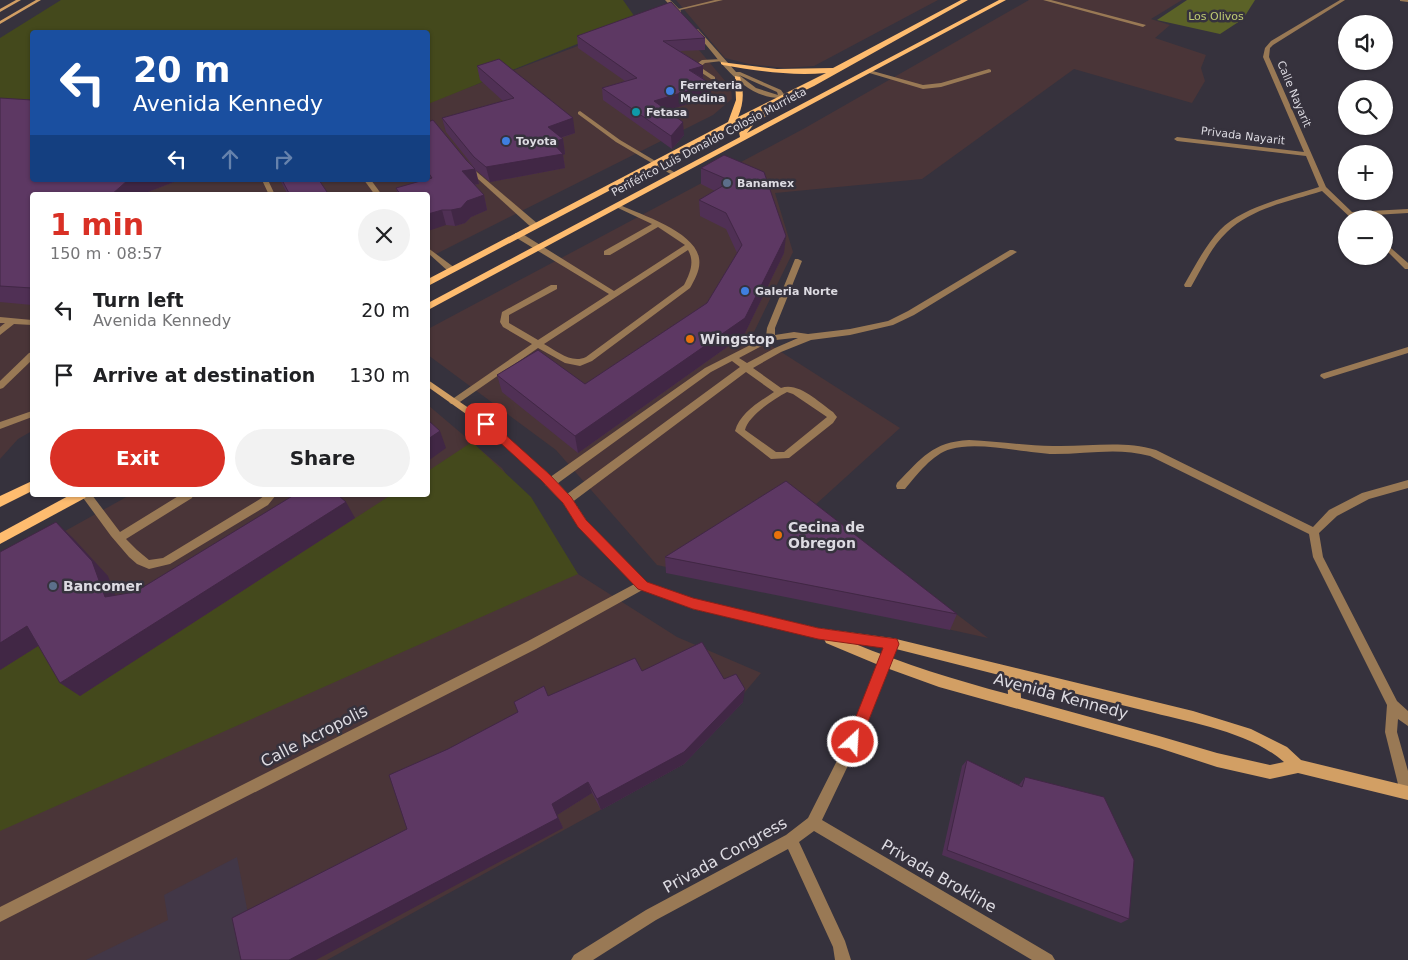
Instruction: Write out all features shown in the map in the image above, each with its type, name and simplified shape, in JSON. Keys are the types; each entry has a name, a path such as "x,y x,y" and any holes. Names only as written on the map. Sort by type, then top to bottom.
{"main road":[{"name":"Periférico Luis Donaldo Colosio Murrieta","path":"430,282 731,123 811,84 965,0"},
{"name":"Periférico Luis Donaldo Colosio Murrieta","path":"430,306 1003,0"},
{"path":"721,61 776,72 811,73 836,70"},
{"path":"731,123 741,96 737,77"},
{"path":"744,137 743,132 747,126 774,109 783,97 828,84 855,80"},
{"path":"0,502 30,487"},
{"path":"0,539 77,497"}],"street":[{"path":"0,11 20,0"},
{"path":"0,23 39,0"},
{"path":"667,0 682,16"},
{"path":"676,10 721,0"},
{"path":"1045,0 1143,25"},
{"name":"Calle Nayarit","path":"1343,0 1273,42 1268,46 1266,57 1323,188 1347,210"},
{"path":"1402,0 1408,1"},
{"path":"689,23 737,77 762,92 783,97"},
{"path":"713,78 696,67 698,63 704,61 721,61"},
{"path":"730,69 774,88 783,97"},
{"path":"869,72 923,87 941,85 989,71"},
{"path":"580,113 618,141 676,175"},
{"name":"Privada Nayarit","path":"1177,139 1307,154"},
{"path":"462,159 474,174 535,226"},
{"path":"369,182 377,192"},
{"path":"1188,285 1214,242 1240,218 1323,188"},
{"path":"554,287 505,314 506,325 565,360 580,363 589,359 687,286 695,271 696,260 694,252 689,246 675,233 618,206"},
{"path":"1393,212 1408,211"},
{"path":"607,253 656,224"},
{"path":"518,235 614,294"},
{"path":"454,402 539,343 689,246"},
{"path":"430,252 452,270"},
{"path":"550,483 708,370 770,338 794,335 810,337 850,332 890,323 911,313 1013,252"},
{"path":"1393,253 1408,267"},
{"path":"778,350 770,338 771,328 782,306 798,261"},
{"path":"0,320 30,323"},
{"path":"0,332 12,321"},
{"path":"567,500 745,368 778,350 810,337"},
{"path":"1324,376 1408,350"},
{"path":"0,386 30,357"},
{"path":"732,357 780,392"},
{"name":"Avenida Kennedy","path":"430,384 486,424 550,483 567,500 582,523 642,585 693,604 818,634 892,644 1193,717 1246,733 1282,752 1298,766"},
{"path":"786,388 796,391 832,417 830,421 786,455 774,456 740,431 740,426 744,419 780,392 786,388"},
{"path":"0,426 30,415"},
{"path":"901,486 936,452 948,446 978,445 1054,450 1127,447 1153,453 1314,532"},
{"path":"1314,532 1334,513 1366,496 1408,484"},
{"path":"88,497 119,538 141,562 156,564 166,561 264,502 269,497"},
{"path":"119,538 185,497"},
{"path":"1314,532 1318,557 1393,705 1408,720"},
{"name":"Calle Acropolis","path":"0,915 532,645 642,585"},
{"name":"Avenida Kennedy","path":"818,634 885,662 939,681 1255,770 1270,772 1298,766 1408,793"},
{"name":"Privada Congress","path":"579,960 650,915 791,840 814,823 861,726 892,644"},
{"path":"1013,674 1015,702"},
{"path":"1393,705 1390,732 1408,793"},
{"name":"Privada Brokline","path":"814,823 1047,960"},
{"path":"791,840 840,946 843,960"}],"shaded area":[{"path":"676,0 938,0 814,66 785,68 749,64 725,58"},
{"path":"1029,0 1182,0 1151,19 1170,25 1155,38 1206,55 1201,68 1205,81 1192,103 1074,69 922,179 775,193 793,252 753,334 900,428 814,506 988,638 657,565 556,450 430,356 430,328 805,128"},
{"path":"667,12 731,88 732,99 713,115 430,257 430,192 30,192 30,432 18,439 0,459 0,110 30,176 30,182 430,182 430,102"},
{"path":"430,407 502,468 578,574 677,637 761,673 684,764 327,960 0,960 0,567 126,497 430,497"},
{"path":"237,857 257,960 86,960 168,920 164,895"}],"green space":[{"path":"61,0 623,0 637,20 430,103 430,30 30,30 30,105 0,102 0,38"},
{"name":"Los Olivos","path":"1187,0 1255,0 1243,19 1220,34 1157,20"},
{"path":"472,442 531,497 578,574 0,831 0,670 46,641 80,696 388,497 430,497 430,470"}],"building":[{"path":"671,2 705,38 663,41 703,66 689,70 711,84 654,101 683,122 671,136 602,88 637,78 577,36"},
{"path":"499,59 573,118 548,127 563,139 552,142 563,154 486,167 474,157 442,118 514,98 477,66"},
{"path":"0,98 30,100 30,182 126,182 114,192 30,192 30,288 0,286"},
{"path":"433,120 475,169 462,171 484,195 467,201 461,208 430,213 430,192 399,192 396,188 417,182 430,182 430,178 432,178 430,175 430,121"},
{"name":"Galeria Norte","path":"724,155 764,172 786,236 745,318 575,436 497,375 538,350 585,384 707,303 742,245 726,213 699,200 731,181 701,168"},
{"path":"283,182 320,182 327,192 288,192"},
{"path":"430,422 440,431 430,438"},
{"name":"Cecina de Obregon","path":"786,481 957,614 665,557"},
{"path":"291,497 340,497 346,502 60,683 27,626 0,643 0,552 56,522 92,561 105,597 135,592"},
{"path":"702,642 724,679 736,674 745,689 684,752 597,799 588,782 552,804 558,818 289,960 241,960 232,918 407,829 389,775 448,749 518,712 514,702 544,686 548,696 635,658 642,671"},
{"path":"967,760 1022,787 1025,777 1104,797 1134,860 1129,919 947,850"}],"place":[{"name":"Ferreteria Medina","path":"670,91"},
{"name":"Fetasa","path":"636,112"},
{"name":"Toyota","path":"506,141"},
{"name":"Banamex","path":"727,183"},
{"name":"Galeria Norte","path":"745,291"},
{"name":"Wingstop","path":"690,339"},
{"name":"Cecina de Obregon","path":"778,535"},
{"name":"Bancomer","path":"53,586"}],"route":[{"path":"486,424 545,477 567,500 582,523 642,585 693,604 738,613 818,634 892,644 861,726 853,742"}]}
